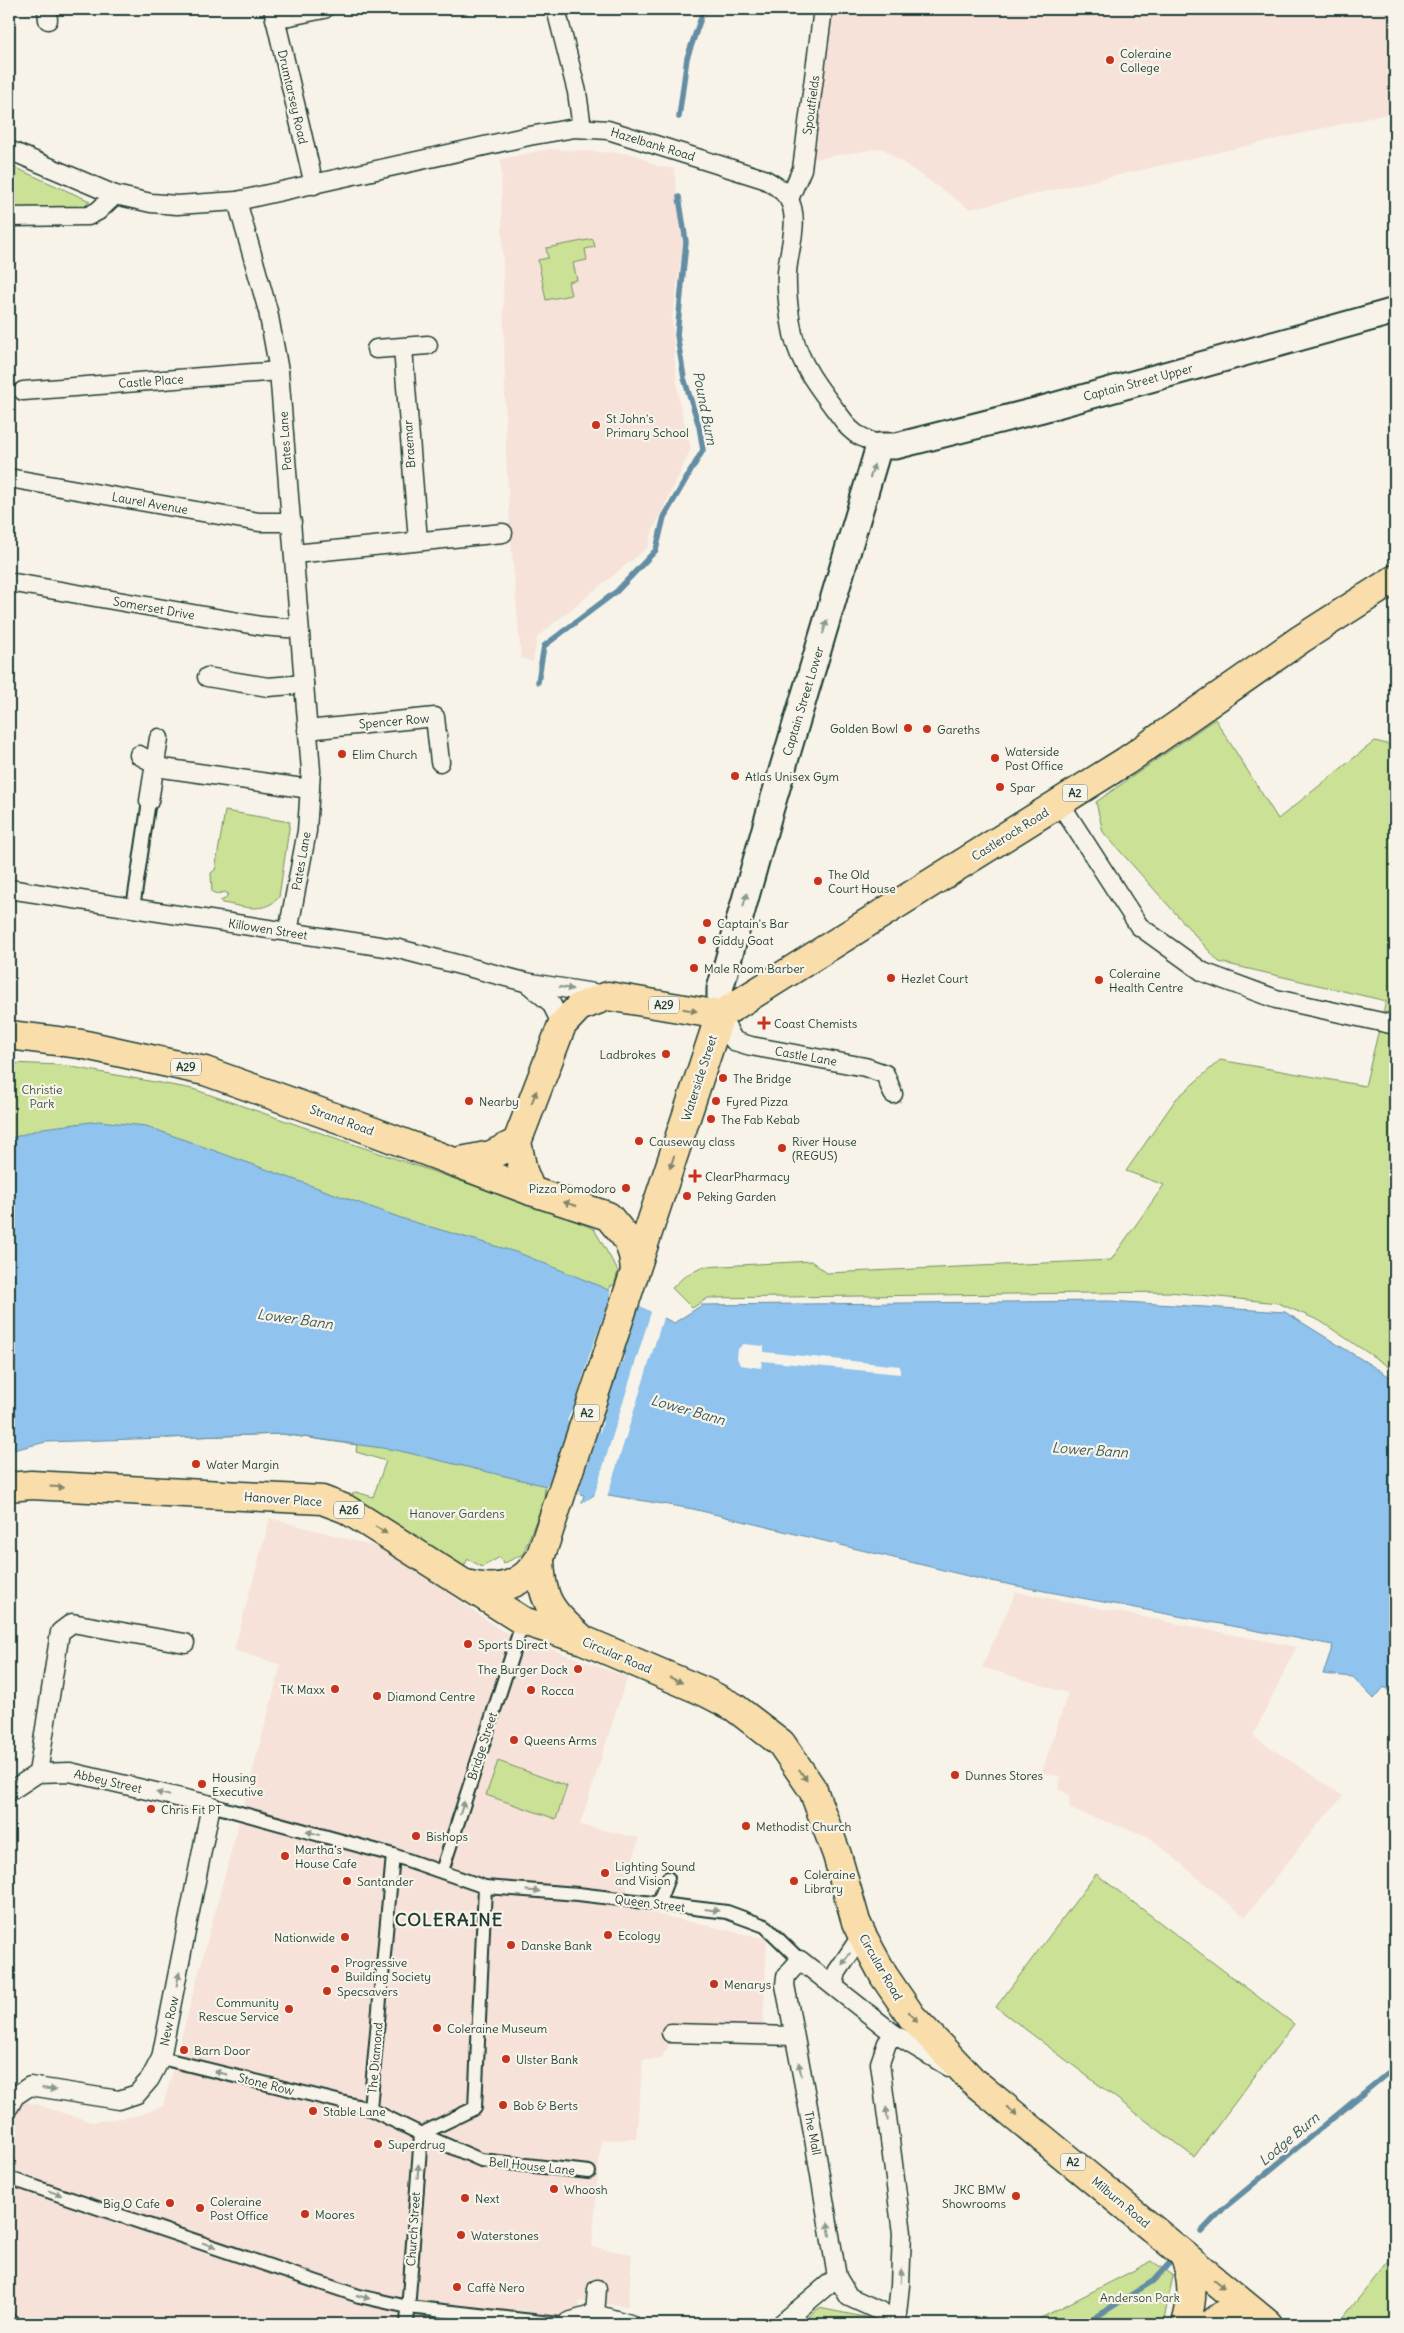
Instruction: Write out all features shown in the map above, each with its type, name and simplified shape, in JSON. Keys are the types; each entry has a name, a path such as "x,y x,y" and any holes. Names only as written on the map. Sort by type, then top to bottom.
{"main road":[{"name":"Captain Street Upper","path":"879,446 896,446 1039,410 1395,311"},
{"name":"Captain Street Lower","path":"720,1015 720,989 770,811 879,446"},
{"name":"Castlerock Road","path":"720,1015 1126,761 1302,639 1395,579"},
{"name":"Killowen Street","path":"608,996 720,1015"},
{"path":"531,1191 523,1171 517,1142 562,1025 579,1007 608,996"},
{"name":"Waterside Street","path":"659,1204 720,1015"},
{"name":"Strand Road","path":"9,1035 82,1044 205,1071 531,1191 608,1216"},
{"path":"456,1162 491,1155 517,1142"},
{"path":"608,1216 636,1215 651,1210 659,1204"},
{"name":"A2","path":"460,1583 482,1588 508,1585 524,1578 540,1558 636,1252 659,1204"},
{"path":"608,1216 636,1252"},
{"name":"Hanover Place","path":"9,1487 30,1485 322,1500 354,1514 460,1583 523,1621"},
{"name":"A2","path":"540,1558 545,1598 561,1621 583,1640"},
{"name":"Circular Road","path":"523,1621 583,1640 719,1700 742,1713 781,1743 813,1790 837,1855 856,1922 884,1976 912,2017 973,2081"},
{"name":"Milburn Road","path":"973,2081 1261,2319"},
{"path":"1178,2250 1193,2283 1193,2297 1186,2324"},
{"path":"1211,2324 1226,2313 1261,2319"}],"street":[{"path":"274,14 324,9"},
{"path":"556,9 577,92 582,128"},
{"name":"Spoutfields","path":"789,199 802,169 823,9"},
{"name":"Drumtarsey Road","path":"274,14 314,185"},
{"name":"Hazelbank Road","path":"9,150 115,194 151,203 177,205 238,201 529,136 582,128 608,130 764,179 781,190 789,199"},
{"path":"9,217 88,216 98,211 115,194"},
{"path":"789,199 794,218 787,274 788,304 794,336 804,362 850,428 856,434 879,446"},
{"name":"Pates Lane","path":"238,201 262,288 274,338 279,371 304,684 310,789 307,831 288,932"},
{"path":"376,350 428,345"},
{"name":"Braemar","path":"403,348 418,541"},
{"name":"Castle Place","path":"23,391 279,371"},
{"name":"Laurel Avenue","path":"9,478 259,522 292,522"},
{"path":"294,554 503,533"},
{"name":"Somerset Drive","path":"9,582 261,626 299,629"},
{"path":"207,678 268,687 304,684"},
{"name":"Spencer Row","path":"307,730 435,717 440,762"},
{"path":"133,908 159,738"},
{"path":"139,755 163,768 310,789"},
{"path":"1059,802 1139,926 1203,972 1276,999 1395,1025"},
{"name":"Killowen Street","path":"9,889 400,949 525,982 608,996"},
{"name":"Killowen Street","path":"525,982 551,1003 562,1025"},
{"name":"Castle Lane","path":"720,1015 734,1041 751,1046 865,1067 885,1074 893,1094"},
{"name":"Bridge Street","path":"442,1871 523,1621"},
{"path":"9,1792 38,1773 60,1632 72,1623 185,1643"},
{"name":"Abbey Street","path":"38,1773 70,1772 211,1805"},
{"path":"211,1805 393,1855 485,1887 475,2108 421,2134"},
{"name":"New Row","path":"9,2107 15,2096 30,2086 119,2100 137,2094 150,2079 161,2058 211,1805"},
{"name":"The Diamond","path":"393,1855 370,2109 421,2134"},
{"path":"658,1904 668,1878"},
{"name":"Queen Street","path":"485,1887 578,1894 727,1912 765,1926 800,1960"},
{"path":"834,1985 837,1972 862,1935"},
{"path":"800,1960 894,2034 973,2081"},
{"name":"The Mall","path":"800,1960 786,1976 785,1985 793,2036 813,2133 837,2277 849,2297 882,2312 895,2324"},
{"path":"671,2033 793,2036"},
{"path":"894,2034 887,2043 880,2063 902,2233 900,2285 895,2324"},
{"name":"Stone Row","path":"161,2058 370,2109"},
{"name":"Bell House Lane","path":"421,2134 481,2160 589,2172"},
{"name":"Church Street","path":"407,2324 421,2134"},
{"path":"9,2178 359,2296 408,2307 560,2324 595,2314 630,2324"},
{"path":"781,2324 837,2277"},
{"path":"595,2314 597,2289"}],"shaded area":[{"name":"Coleraine College","path":"831,9 1395,9 1395,112 970,209 882,148 814,159"},
{"name":"St John's Primary School","path":"549,149 634,154 657,166 674,169 683,244 672,319 679,401 691,449 653,530 648,547 537,637 533,662 521,658 510,526 506,454 501,159"},
{"path":"270,1518 388,1550 502,1631 627,1677 580,1825 639,1838 627,1881 628,1908 767,1939 763,2025 683,2026 659,2060 643,2060 636,2139 601,2140 592,2247 632,2254 628,2306 579,2301 577,2324 15,2324 9,2319 9,2096 92,2122 137,2116 163,2106 281,1665 234,1650"},
{"path":"1016,1592 1296,1647 1253,1736 1343,1796 1313,1830 1245,1917 1148,1836 1070,1809 1069,1795 1058,1789 1061,1777 1042,1772 1068,1693 982,1667"}],"green space":[{"path":"9,165 90,201 83,208 9,208"},
{"path":"593,239 595,247 585,249 587,260 573,263 577,280 568,282 571,295 546,300 538,260 548,258 546,248"},
{"path":"1215,719 1278,819 1375,741 1395,746 1395,1371 1320,1321 1278,1303 1169,1292 708,1298 692,1308 672,1288 686,1275 704,1267 811,1261 827,1273 1111,1260 1164,1185 1126,1171 1176,1099 1220,1060 1365,1086 1386,1001 1219,962 1103,832 1096,802"},
{"path":"225,811 290,822 279,897 267,906 252,908 222,903 220,901 225,899 228,894 225,892 217,894 212,892 211,873 215,870"},
{"name":"Christie Park","path":"9,1063 61,1065 193,1089 568,1218 594,1229 618,1271 614,1286 611,1285 609,1294 9,1176"},
{"name":"Hanover Gardens","path":"289,1424 549,1482 545,1485 544,1500 523,1554 503,1564 500,1557 482,1567 468,1559 461,1571 354,1503 352,1494 356,1492 373,1497 386,1461 356,1452 357,1445 282,1434 166,1438"},
{"path":"498,1761 567,1786 556,1819 486,1795"},
{"path":"1096,1874 1294,2024 1194,2157 996,2007"},
{"path":"1395,2253 1395,2324 1338,2324"},
{"name":"Anderson Park","path":"1152,2261 1173,2276 1163,2324 1029,2324"},
{"path":"819,2308 869,2318 874,2324 800,2324"}],"water":[{"name":"Lower Bann","path":"99,1121 146,1126 404,1219 519,1253 602,1287 674,1323 702,1305 1109,1301 1285,1312 1395,1380 1395,1696 1384,1687 1374,1699 1353,1677 1323,1674 1333,1645 980,1579 693,1509 596,1493 581,1506 584,1495 396,1450 282,1434 46,1442 9,1451 9,1139 43,1128"}],"pier":[{"path":"610,1288 664,1315 607,1497 597,1496 581,1508 578,1505 594,1496 651,1312 640,1306 638,1308 622,1355 624,1356 622,1364 620,1364 601,1421 603,1422 600,1432 598,1432 579,1491 580,1496 545,1487 549,1482 569,1422 567,1421 571,1411 573,1411 589,1356 610,1299"},
{"path":"743,1344 764,1346 764,1352 900,1366 900,1374 762,1361 761,1368 740,1365 737,1358 738,1349"}],"waterway":[{"name":"Pound Burn","path":"679,117 687,58 704,9"},
{"name":"Pound Burn","path":"538,682 544,646 617,591 656,550 664,517 703,450 699,426 684,378 677,335 686,242 679,197"},
{"name":"Lodge Burn","path":"1201,2232 1223,2209 1395,2067"},
{"name":"Lodge Burn","path":"1085,2324 1153,2281 1175,2257"}],"place":[{"name":"Coleraine College","path":"1110,60"},
{"name":"St John's Primary School","path":"596,425"},
{"name":"Golden Bowl","path":"908,728"},
{"name":"Gareths","path":"927,729"},
{"name":"Elim Church","path":"342,754"},
{"name":"Waterside Post Office","path":"995,758"},
{"name":"Atlas Unisex Gym","path":"735,776"},
{"name":"Spar","path":"1000,787"},
{"name":"The Old Court House","path":"818,881"},
{"name":"Captain's Bar","path":"707,923"},
{"name":"Giddy Goat","path":"702,940"},
{"name":"Male Room Barber","path":"694,968"},
{"name":"Hezlet Court","path":"891,978"},
{"name":"Coleraine Health Centre","path":"1099,980"},
{"name":"Coast Chemists","path":"764,1023"},
{"name":"Ladbrokes","path":"666,1054"},
{"name":"The Bridge","path":"723,1078"},
{"name":"Nearby","path":"469,1101"},
{"name":"Fyred Pizza","path":"716,1101"},
{"name":"The Fab Kebab","path":"711,1119"},
{"name":"Causeway class","path":"639,1141"},
{"name":"River House (REGUS)","path":"782,1148"},
{"name":"ClearPharmacy","path":"695,1176"},
{"name":"Pizza Pomodoro","path":"626,1188"},
{"name":"Peking Garden","path":"687,1196"},
{"name":"Water Margin","path":"196,1464"},
{"name":"Sports Direct","path":"468,1644"},
{"name":"The Burger Dock","path":"578,1669"},
{"name":"TK Maxx","path":"335,1689"},
{"name":"Rocca","path":"531,1690"},
{"name":"Diamond Centre","path":"377,1696"},
{"name":"Queens Arms","path":"514,1740"},
{"name":"Dunnes Stores","path":"955,1775"},
{"name":"Housing Executive","path":"202,1784"},
{"name":"Chris Fit PT","path":"151,1809"},
{"name":"Methodist Church","path":"746,1826"},
{"name":"Bishops","path":"416,1836"},
{"name":"Martha's House Cafe","path":"285,1856"},
{"name":"Lighting Sound and Vision","path":"605,1873"},
{"name":"Santander","path":"347,1881"},
{"name":"Coleraine Library","path":"794,1881"},
{"name":"Ecology","path":"608,1935"},
{"name":"Nationwide","path":"345,1937"},
{"name":"Danske Bank","path":"511,1945"},
{"name":"Progressive Building Society","path":"335,1969"},
{"name":"Menarys","path":"714,1984"},
{"name":"Specsavers","path":"327,1991"},
{"name":"Community Rescue Service","path":"289,2009"},
{"name":"Coleraine Museum","path":"437,2028"},
{"name":"Barn Door","path":"184,2050"},
{"name":"Ulster Bank","path":"506,2059"},
{"name":"Bob & Berts","path":"503,2105"},
{"name":"Stable Lane","path":"313,2111"},
{"name":"Superdrug","path":"378,2144"},
{"name":"Whoosh","path":"554,2189"},
{"name":"JKC BMW Showrooms","path":"1016,2196"},
{"name":"Next","path":"465,2198"},
{"name":"Big O Cafe","path":"170,2203"},
{"name":"Coleraine Post Office","path":"200,2208"},
{"name":"Moores","path":"305,2214"},
{"name":"Waterstones","path":"461,2235"},
{"name":"Caffè Nero","path":"457,2287"}],"district":[{"name":"COLERAINE","path":"449,1919"}]}
